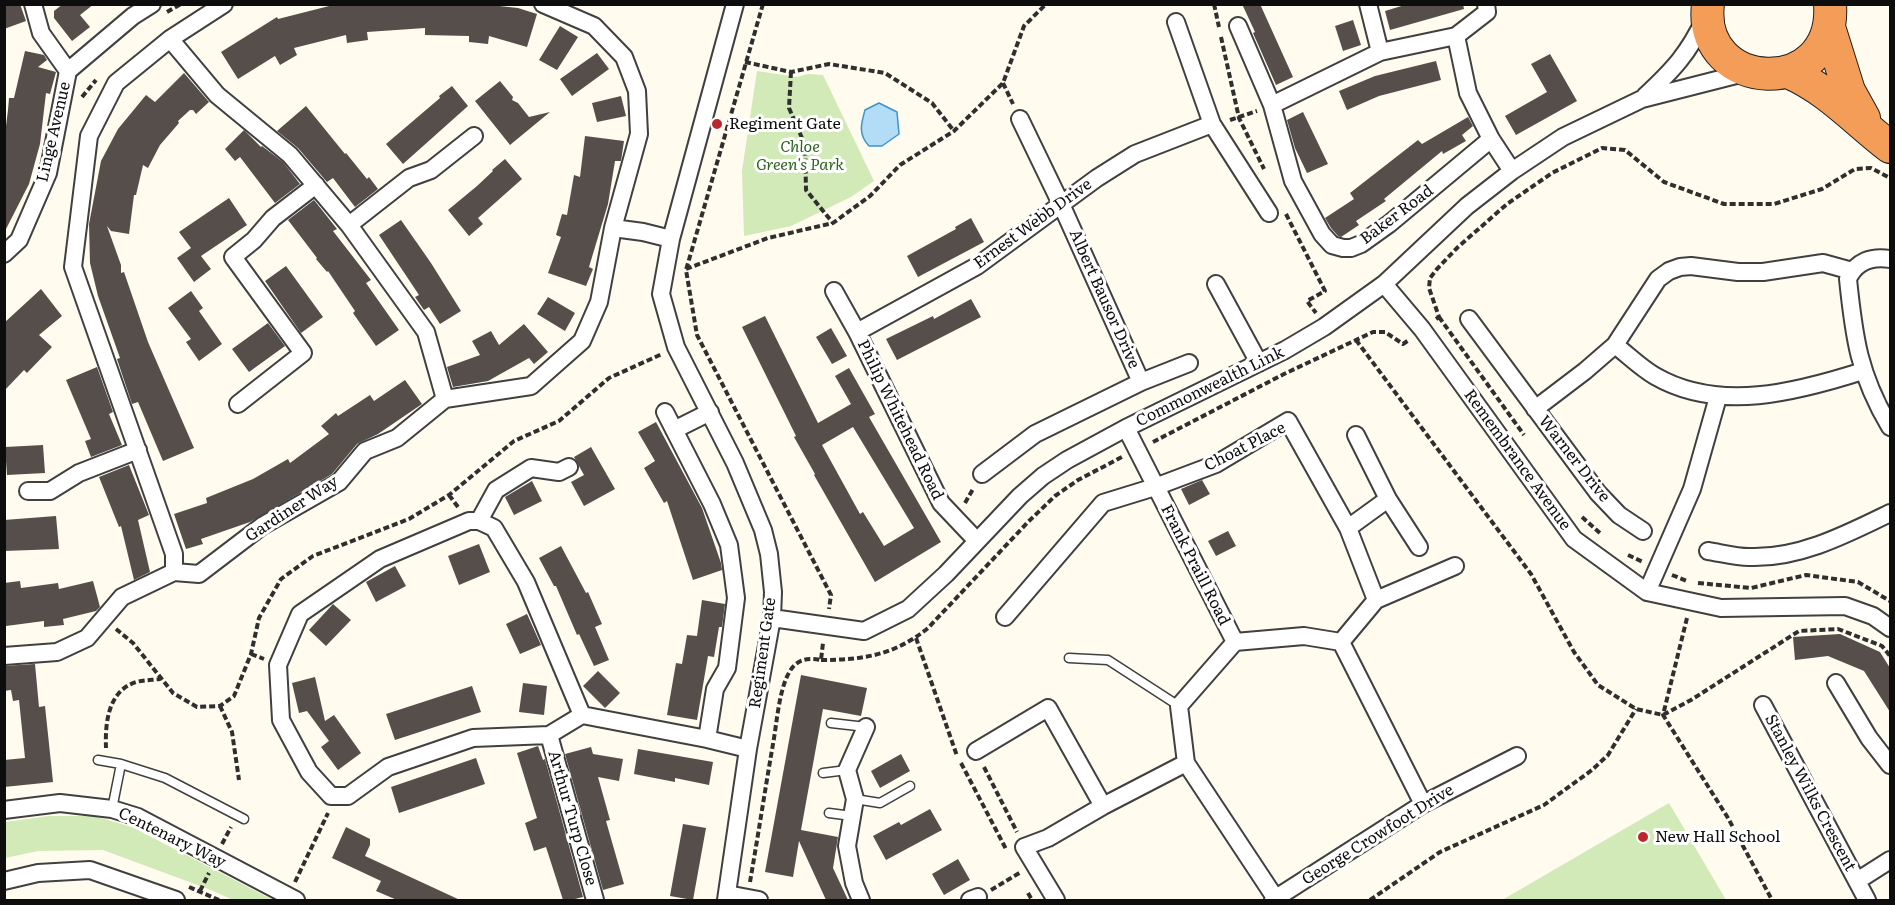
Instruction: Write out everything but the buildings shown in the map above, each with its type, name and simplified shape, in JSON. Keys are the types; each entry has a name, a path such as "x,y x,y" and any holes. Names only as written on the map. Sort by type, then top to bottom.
{"highway":[{"path":"1708,9 1710,32 1719,50 1728,59 1750,72 1762,75 1788,72 1810,59 1825,39 1831,13"},
{"path":"1831,13 1849,91 1883,140"},
{"path":"1788,72 1823,90 1883,140"}],"street":[{"path":"33,4 41,33 68,71"},
{"name":"Linge Avenue","path":"4,254 19,240 48,173 68,71 133,16 152,4"},
{"path":"174,572 174,554 73,267 90,136 116,83 170,39 224,4"},
{"name":"Regiment Gate","path":"727,897 748,749 771,618 772,582 769,554 763,530 710,412 676,347 662,294 671,239 735,4"},
{"path":"1368,4 1380,52"},
{"path":"1272,105 1380,52 1456,36 1487,12 1486,4"},
{"name":"Gardiner Way","path":"4,656 57,652 87,638 122,597 174,572 199,574 262,526 339,482 365,451 396,438 445,399 531,386 582,341 599,302 614,228 639,134 637,91 624,57 594,26 554,6"},
{"name":"Commonwealth Link","path":"1642,99 1687,52 1708,9"},
{"path":"1176,22 1212,124 1277,211"},
{"name":"Baker Road","path":"1239,26 1272,105 1293,181 1322,234 1332,245 1352,248 1361,244 1389,224 1491,139"},
{"path":"1456,36 1468,93 1491,139 1512,171"},
{"path":"170,39 217,95 290,155 349,225 426,332 445,399"},
{"name":"Commonwealth Link","path":"771,618 864,631 908,609 946,574 1020,496 1043,476 1067,460 1126,428 1285,350 1324,327 1384,284 1467,206 1512,171 1563,137 1642,99 1750,72"},
{"name":"Albert Bausor Drive","path":"1020,119 1141,382"},
{"name":"Ernest Webb Drive","path":"857,332 977,266 1061,204 1135,154 1212,124"},
{"path":"349,225 409,178 431,170 474,136"},
{"path":"238,404 303,353 233,257 254,240 273,218 316,185"},
{"path":"614,228 671,239"},
{"path":"1890,260 1880,257 1863,261 1852,271 1848,279 1853,331 1863,371 1890,427"},
{"name":"Warner Drive","path":"1535,409 1615,345 1658,279 1680,267 1763,272 1823,263 1852,271"},
{"path":"1216,284 1259,363"},
{"name":"Remembrance Avenue","path":"1384,284 1422,329 1574,539 1647,592 1721,608 1845,606 1873,616 1890,628"},
{"name":"Philip Whitehead Road","path":"834,291 857,332 941,503 977,541"},
{"name":"Warner Drive","path":"1469,319 1598,493 1619,515 1643,531"},
{"path":"1615,345 1656,376 1694,392 1718,397 1776,393 1810,387 1863,371"},
{"name":"Albert Bausor Drive","path":"982,474 1035,434 1141,382 1189,363"},
{"path":"1647,592 1692,489 1718,397"},
{"path":"665,412 712,504 729,545 736,598 727,668 715,689 707,739"},
{"path":"674,430 710,412"},
{"name":"Choat Place","path":"1155,487 1216,464 1288,421 1348,528 1376,600"},
{"name":"Frank Praill Road","path":"1126,428 1235,642"},
{"path":"1356,435 1388,499 1419,547"},
{"path":"28,491 50,491 79,472 138,450"},
{"path":"479,521 496,490 531,468 559,471 569,467"},
{"name":"Frank Praill Road","path":"1005,617 1103,503 1155,487"},
{"path":"1348,528 1388,499"},
{"path":"1708,551 1747,557 1795,552 1849,534 1890,513"},
{"path":"582,715 526,582 494,528 479,521 469,521 380,559 300,614 278,665 281,720 309,772 331,796 348,796 388,767 473,738 549,735 582,715 748,749"},
{"path":"1341,642 1376,600 1455,566"},
{"path":"1275,900 1186,763 1179,706 1235,642 1304,636 1341,642"},
{"path":"1341,642 1423,804"},
{"path":"1836,683 1869,738 1890,765"},
{"name":"Stanley Wilks Crescent","path":"1763,705 1867,900"},
{"path":"976,751 1048,708 1103,806"},
{"path":"861,900 854,883 847,846 853,807 847,770 866,727"},
{"name":"Arthur Turp Close","path":"549,735 595,900"},
{"name":"George Crowfoot Drive","path":"1275,900 1423,804 1517,756"},
{"path":"1056,900 1024,847 1048,838 1103,806 1186,763"},
{"name":"Centenary Way","path":"4,810 60,803 112,808 138,817 292,898"},
{"name":"Stanley Wilks Crescent","path":"1857,881 1890,860"},
{"path":"4,881 38,873 90,870 176,900"},
{"path":"727,897 759,900"}],"lane":[{"path":"1069,658 1108,660 1179,706"},
{"path":"831,723 866,727"},
{"path":"102,761 121,764 165,778 244,819"},
{"path":"112,808 121,764"},
{"path":"823,773 847,770"},
{"path":"830,813 880,803 910,786"}],"path":[{"path":"686,270 768,238 833,223 870,195 900,165 954,131 1003,83 1024,26 1046,4"},
{"path":"1214,4 1239,118 1269,179"},
{"path":"746,62 791,72 829,64 885,73 932,103 954,131"},
{"path":"791,72 789,108 805,146 807,190 833,223"},
{"path":"1003,83 1020,119"},
{"path":"1212,124 1239,118 1272,105"},
{"path":"1339,350 1373,333 1385,332 1403,344 1439,317 1429,288 1430,278 1458,248 1507,204 1552,173 1602,148 1625,150 1664,182 1724,204 1774,204 1822,189 1855,169 1871,168 1890,178"},
{"path":"1277,211 1325,291"},
{"path":"103,618 133,643 173,693 197,706 219,706 234,696 251,654 258,618 281,579 313,556 409,519 448,495 514,441 559,421 609,378 697,335"},
{"path":"1356,340 1531,574 1574,652 1598,685 1635,709 1663,715 1691,700 1799,631 1838,629 1882,646 1890,656"},
{"path":"956,519 982,474"},
{"path":"1691,602 1663,715 1728,818 1773,900"},
{"path":"916,638 958,756 1008,855"},
{"path":"102,761 110,707 120,690 135,682 161,678"},
{"path":"219,706 232,732 239,780"},
{"path":"1370,900 1440,852 1544,805 1592,770 1608,755 1635,709"},
{"path":"958,756 976,751 1024,847"},
{"path":"292,898 330,810 331,796"},
{"path":"974,899 1018,874 1033,862"},
{"path":"1013,865 1023,883"},
{"path":"1028,892 1032,900"}],"green space":[{"name":"Chloe Green's Park","path":"757,71 797,77 808,74 823,75 874,181 851,197 791,226 744,236 742,171"},
{"path":"1669,803 1726,900 1502,900"},
{"path":"49,816 94,816 132,827 273,900 233,900 103,850 38,851 5,858 5,822"}],"water":[{"path":"879,103 897,112 899,134 882,146 869,146 863,137 862,120 865,110"}],"place":[{"name":"Regiment Gate","path":"717,124"},
{"name":"New Hall School","path":"1643,837"}]}
